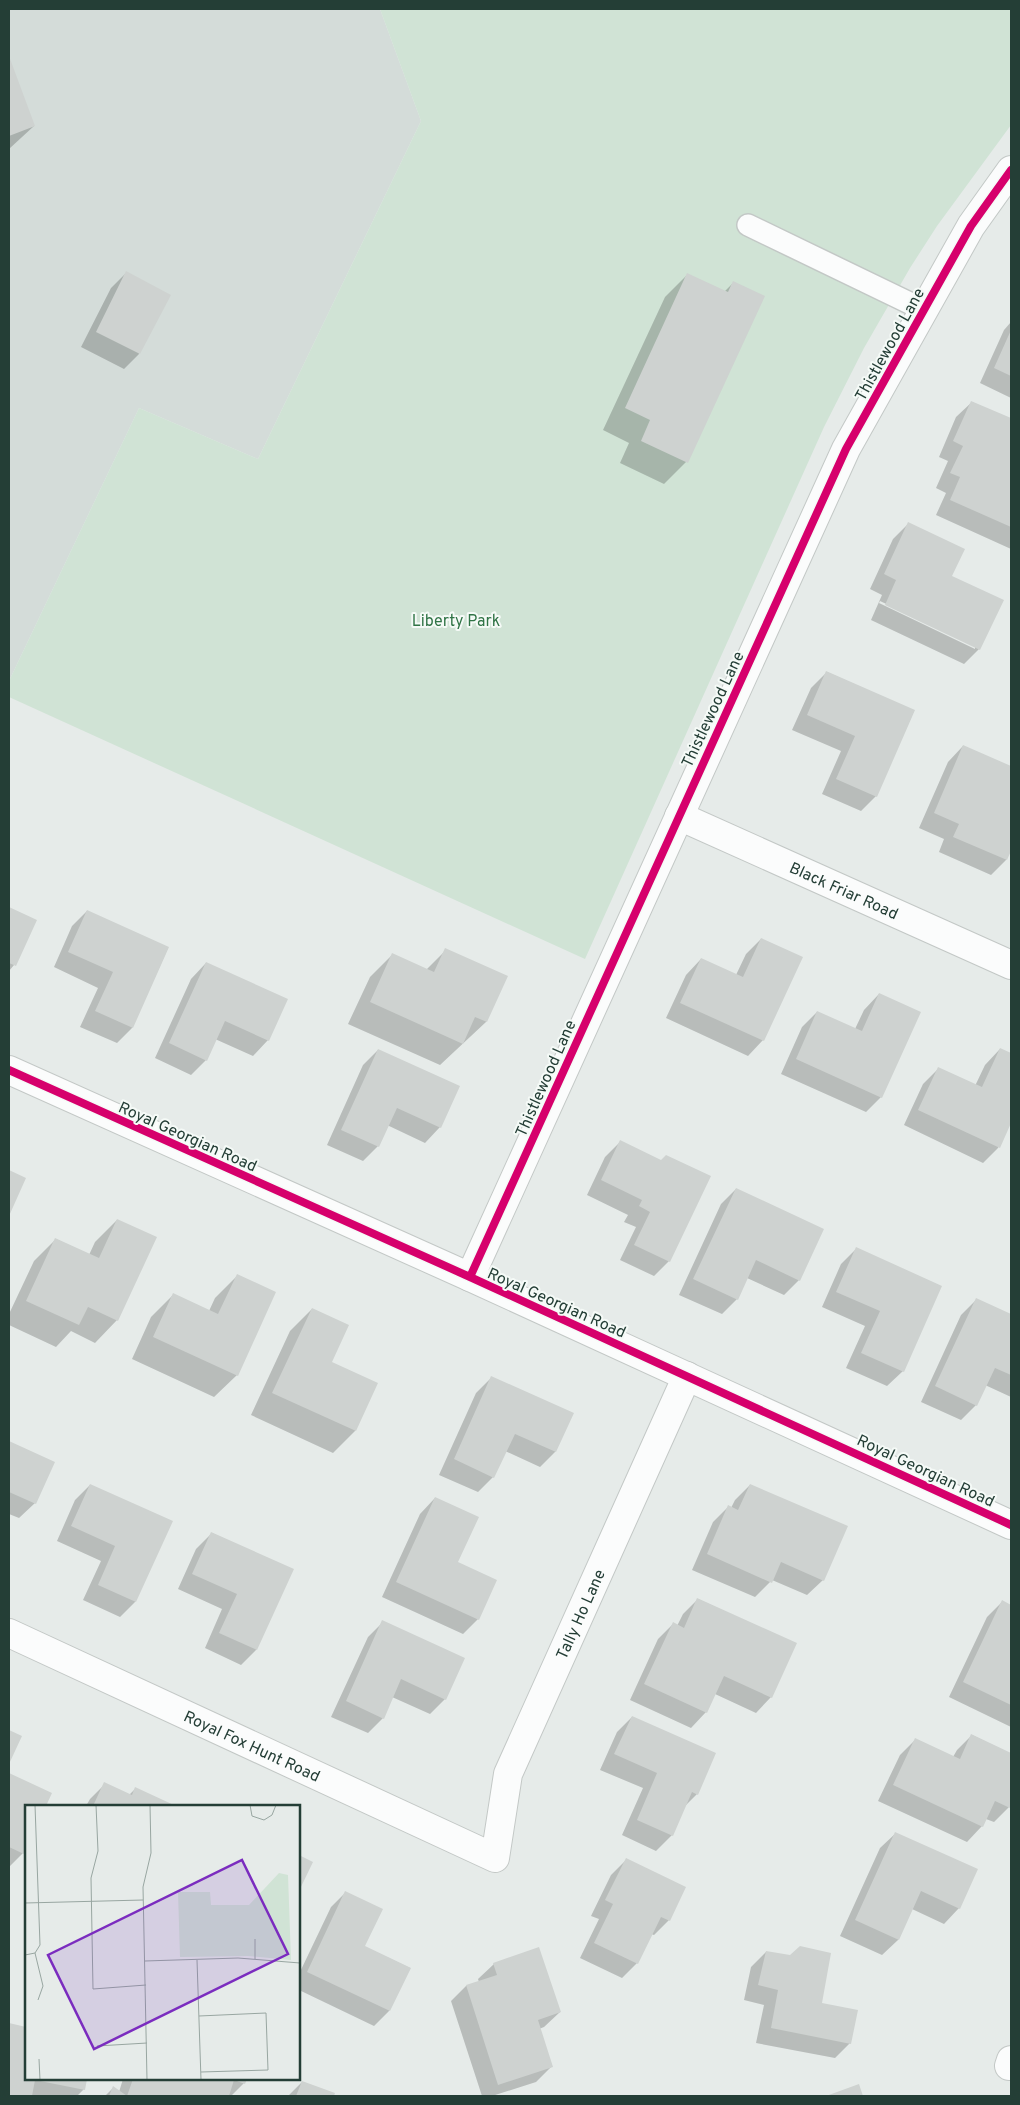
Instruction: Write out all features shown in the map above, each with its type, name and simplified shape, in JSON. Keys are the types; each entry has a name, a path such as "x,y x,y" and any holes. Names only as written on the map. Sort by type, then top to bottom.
{"street":[{"name":"Thistlewood Lane","path":"470,1277 846,449 971,226 1011,170"},
{"name":"Black Friar Road","path":"679,816 1011,964"},
{"name":"Royal Georgian Road","path":"9,1070 470,1277 1011,1525"},
{"name":"Tally Ho Lane","path":"495,1858 508,1774 687,1376"},
{"name":"Royal Fox Hunt Road","path":"9,1633 495,1858"}],"lane":[{"path":"748,225 924,310"}],"shaded area":[{"path":"9,9 380,9 421,121 258,459 139,408 9,681"}],"green space":[{"name":"Liberty Park","path":"380,9 1011,9 1011,125 937,226 910,268 864,348 824,427 585,959 9,697 9,681 139,408 258,459 421,121"}],"building":[{"path":"9,56 35,126 9,136"},
{"path":"126,271 171,295 140,354 96,332"},
{"path":"687,273 728,292 733,281 765,296 688,463 641,441 650,420 625,408"},
{"path":"1011,330 1011,376 994,368"},
{"path":"971,401 1011,418 1011,527 950,500 960,477 950,473 963,446 953,441"},
{"path":"908,522 965,549 952,576 1004,600 980,650 885,605 896,580 884,574"},
{"path":"826,671 915,710 877,797 836,779 855,736 807,715"},
{"path":"963,745 1011,766 1011,851 1007,860 953,837 959,824 934,813"},
{"path":"9,907 37,920 16,966 9,963"},
{"path":"87,910 169,947 133,1028 95,1011 113,972 68,952"},
{"path":"761,938 803,957 764,1041 680,1003 701,958 743,977"},
{"path":"445,948 508,976 487,1022 475,1017 463,1044 370,1002 392,953 434,972"},
{"path":"206,962 288,999 269,1041 225,1021 207,1061 169,1043"},
{"path":"879,993 921,1012 882,1098 796,1059 817,1011 862,1031"},
{"path":"1000,1048 1011,1053 1011,1123 1000,1148 918,1110 938,1067 982,1087"},
{"path":"378,1049 460,1086 441,1128 397,1108 379,1147 341,1130"},
{"path":"620,1140 661,1160 666,1155 711,1176 670,1262 634,1245 650,1212 639,1206 642,1200 601,1180"},
{"path":"9,1170 26,1178 9,1216"},
{"path":"736,1188 824,1229 800,1281 756,1260 738,1300 693,1279"},
{"path":"117,1219 157,1237 118,1321 88,1307 79,1325 26,1301 55,1238 99,1258"},
{"path":"856,1247 942,1286 904,1372 861,1353 880,1311 836,1292"},
{"path":"237,1274 276,1292 238,1376 153,1337 173,1293 218,1314"},
{"path":"976,1298 1011,1314 1011,1375 995,1368 977,1406 935,1386"},
{"path":"312,1308 349,1325 332,1362 378,1383 356,1431 272,1393"},
{"path":"491,1376 574,1413 556,1452 515,1434 494,1478 454,1459"},
{"path":"9,1441 55,1462 36,1504 9,1492"},
{"path":"90,1484 173,1521 136,1602 98,1585 115,1546 71,1526"},
{"path":"750,1484 848,1526 824,1581 781,1562 772,1583 707,1554 728,1505 738,1510"},
{"path":"435,1497 479,1517 458,1562 497,1580 479,1620 396,1582"},
{"path":"211,1532 294,1569 257,1650 219,1633 237,1594 192,1574"},
{"path":"697,1598 797,1643 772,1698 724,1676 707,1713 644,1684 673,1622 684,1628"},
{"path":"1002,1600 1011,1605 1011,1705 963,1682"},
{"path":"382,1620 465,1658 446,1700 401,1679 384,1719 346,1701"},
{"path":"632,1716 716,1753 698,1795 692,1792 673,1836 637,1820 657,1773 614,1754"},
{"path":"9,1730 22,1736 9,1764"},
{"path":"971,1734 1011,1753 1010,1808 995,1801 983,1827 893,1785 915,1738 960,1759"},
{"path":"9,1773 52,1793 46,1805 25,1805 24,1854 9,1847"},
{"path":"104,1782 132,1795 135,1787 174,1805 93,1805"},
{"path":"895,1832 978,1869 960,1909 921,1891 899,1940 855,1920"},
{"path":"300,1856 313,1862 300,1889"},
{"path":"626,1858 686,1887 670,1921 661,1917 638,1964 594,1943 613,1904 605,1900"},
{"path":"345,1891 383,1909 365,1946 411,1968 390,2011 307,1972"},
{"path":"800,1946 831,1953 822,2003 858,2010 851,2044 771,2028 778,1990 758,1985 766,1951 790,1955"},
{"path":"539,1947 561,2012 538,2020 553,2067 498,2085 466,1985 497,1975 493,1963"},
{"path":"9,2023 25,2027 25,2080 35,2080 32,2096 9,2096"},
{"path":"35,2080 87,2080 85,2090"},
{"path":"133,2080 234,2080 229,2096 127,2096"},
{"path":"234,2080 247,2080 245,2084"},
{"path":"302,2081 335,2093 334,2096 296,2096"},
{"path":"859,2084 863,2096 826,2096"},
{"path":"113,2086 127,2096 109,2096"}],"cycle path":[{"path":"470,1277 846,449 971,226 1011,170"},
{"path":"9,1070 470,1277 1011,1525"}]}
